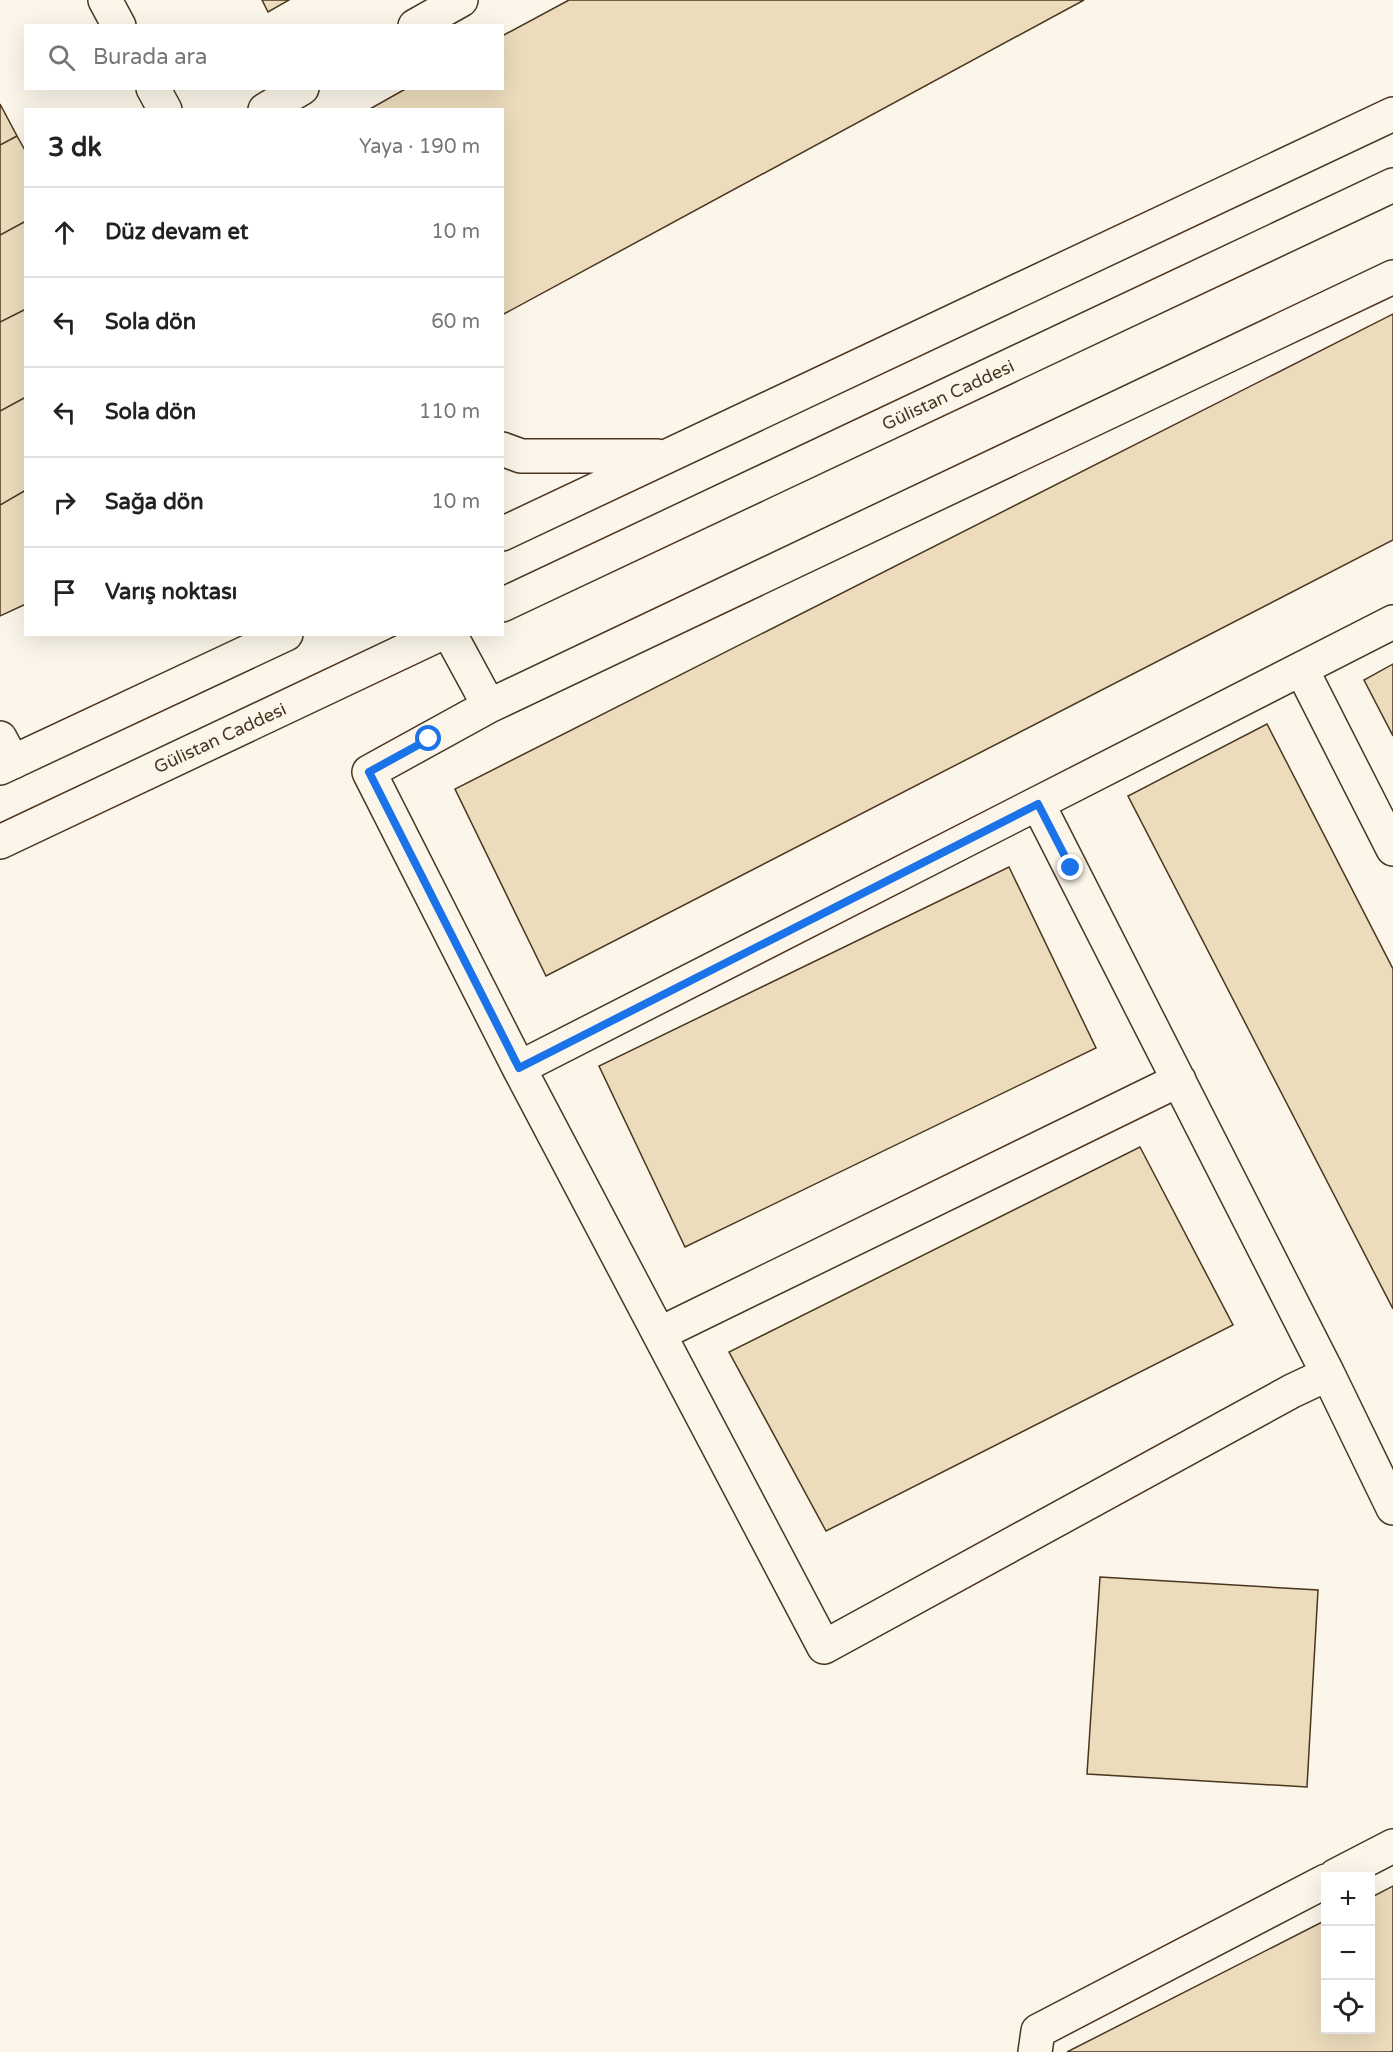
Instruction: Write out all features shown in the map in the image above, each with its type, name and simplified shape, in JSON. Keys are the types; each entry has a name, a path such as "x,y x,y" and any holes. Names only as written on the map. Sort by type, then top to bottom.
{"main road":[{"path":"105,0 118,24"},
{"path":"419,24 461,0"},
{"path":"154,90 164,108"},
{"path":"268,108 299,90"},
{"path":"504,533 1393,114"},
{"name":"Gülistan Caddesi","path":"504,604 1393,185"},
{"path":"1328,1374 824,1647 519,1068 369,772 489,706 1393,277"},
{"path":"504,450 521,456 668,456"},
{"path":"519,1068 1393,622"},
{"name":"Gülistan Caddesi","path":"0,842 436,636"},
{"path":"451,636 489,706"},
{"path":"4,756 271,638"},
{"path":"1302,670 1393,849"},
{"path":"1038,804 1328,1374 1393,1508"},
{"path":"658,1334 1179,1080"},
{"path":"1343,1872 1393,1846"},
{"path":"1035,2052 1038,2031 1321,1884"}],"building":[{"path":"262,0 289,0 268,12"},
{"path":"569,0 1084,0 504,314 504,108 372,108 403,90 504,90 504,35"},
{"path":"0,104 17,136 0,145"},
{"path":"17,136 24,148 24,222 0,235 0,145"},
{"path":"24,222 24,310 0,322 0,235"},
{"path":"24,310 24,398 0,411 0,322"},
{"path":"1393,314 1393,540 546,976 455,789"},
{"path":"24,398 24,491 0,505 0,411"},
{"path":"24,491 24,605 0,616 0,505"},
{"path":"1393,664 1393,736 1364,680"},
{"path":"1267,724 1393,969 1393,1309 1128,796"},
{"path":"1009,867 1096,1048 685,1247 599,1066"},
{"path":"1140,1147 1233,1325 826,1531 729,1352"},
{"path":"1100,1577 1318,1590 1307,1787 1087,1774"},
{"path":"1393,1886 1393,2051 1067,2052 1321,1923 1321,2034 1375,2034 1375,1895"}],"route":[{"path":"429,739 369,772 519,1068 1038,804 1071,868"}]}
